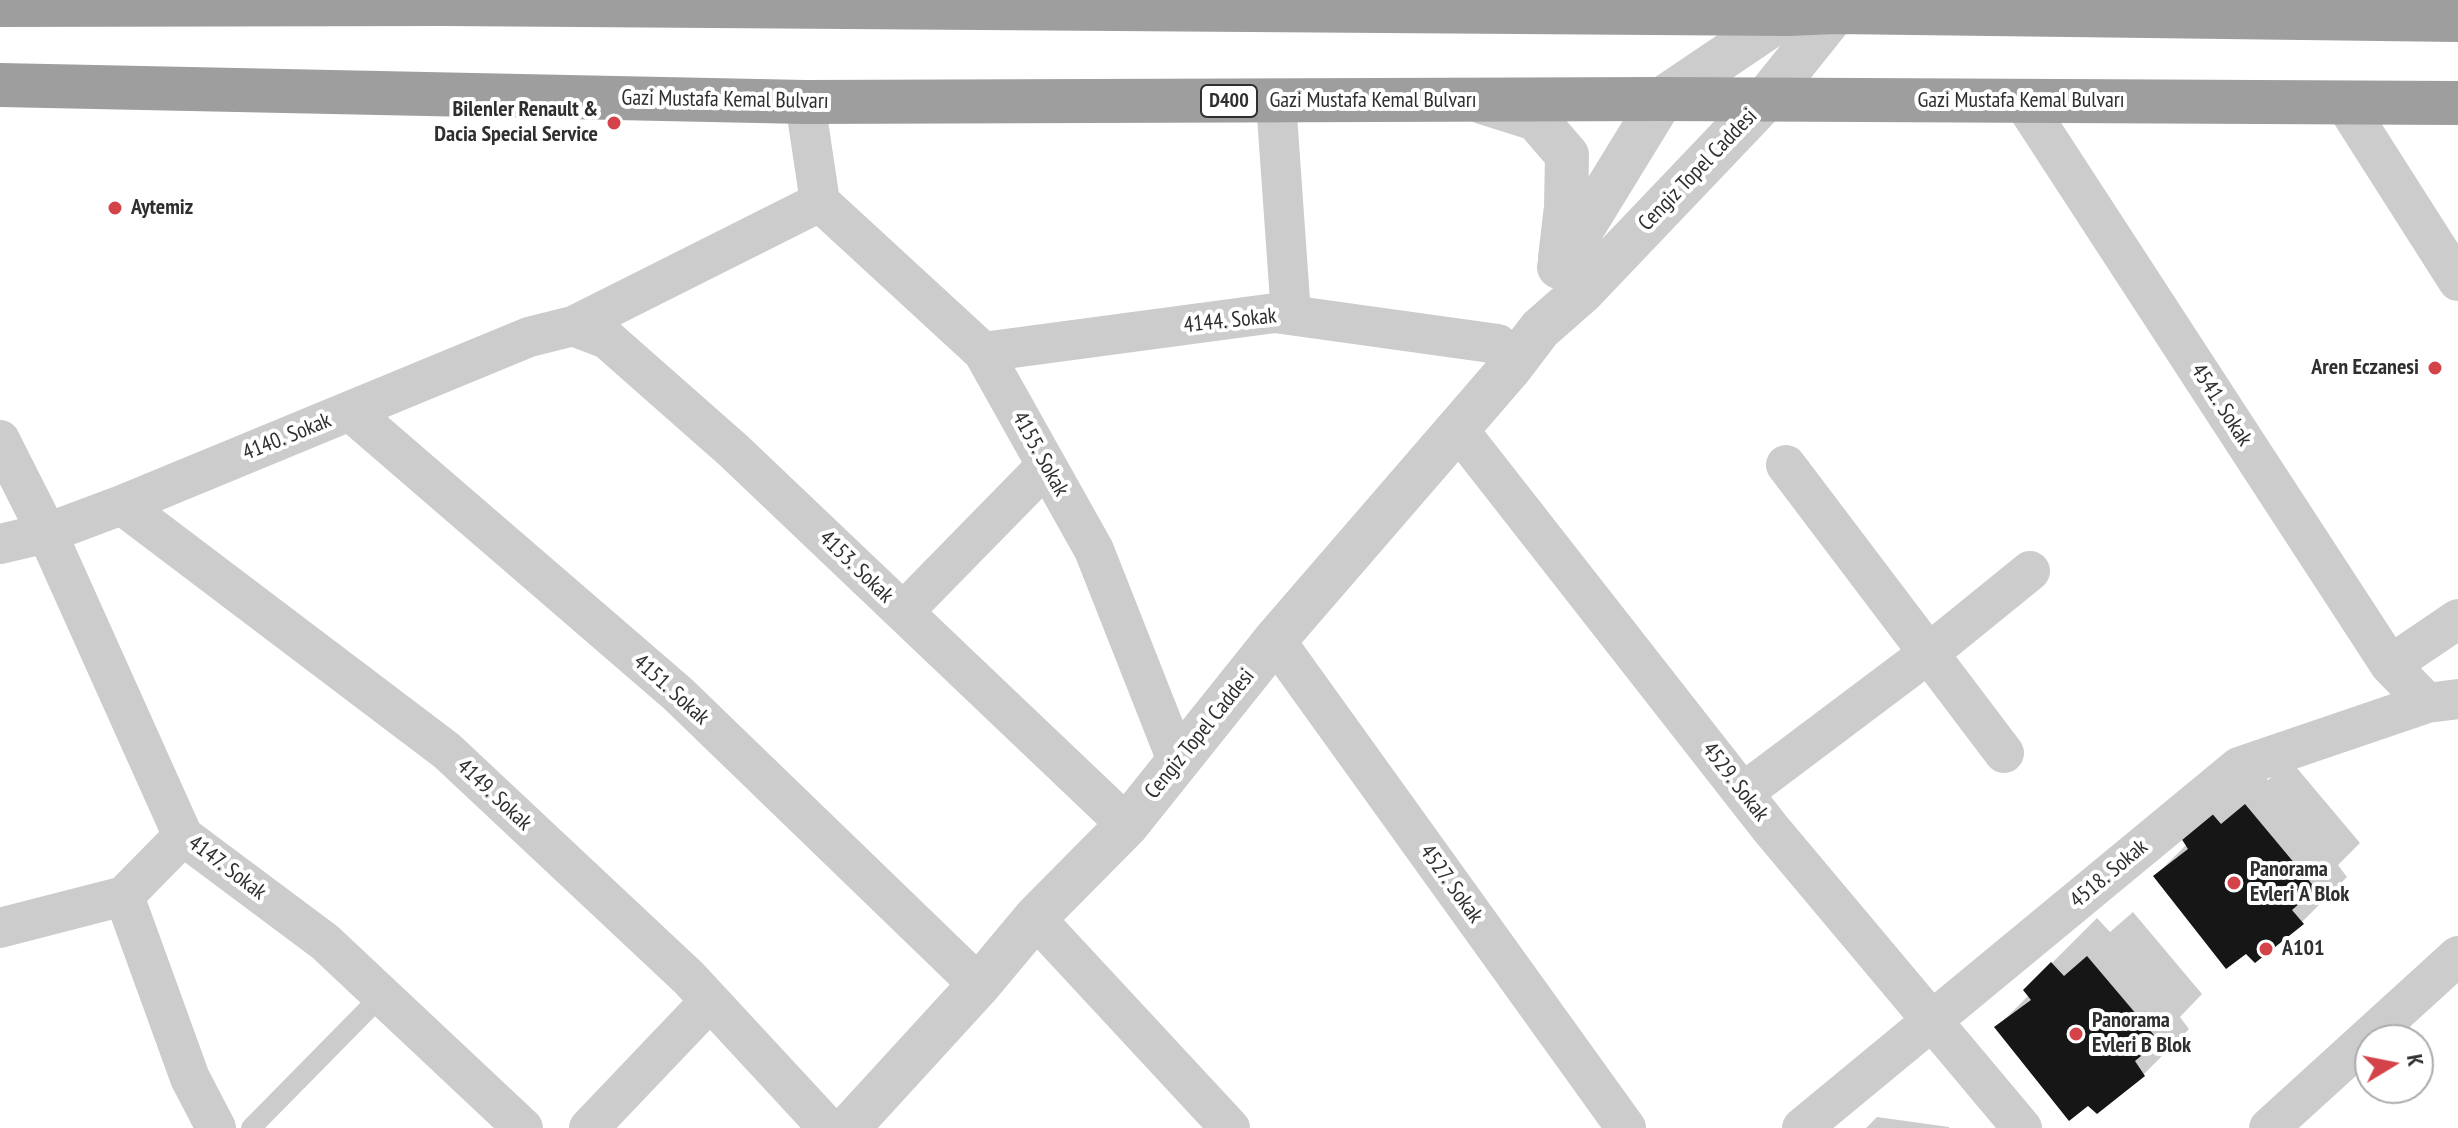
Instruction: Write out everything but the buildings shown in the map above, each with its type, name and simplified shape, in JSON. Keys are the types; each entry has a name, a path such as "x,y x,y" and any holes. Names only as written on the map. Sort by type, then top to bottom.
{"highway":[{"path":"0,5 444,2 1962,7 2458,20"},
{"name":"Gazi Mustafa Kemal Bulvarı","path":"0,85 805,102 1662,99 2458,103"}],"street":[{"name":"Cengiz Topel Caddesi","path":"1559,267 1662,99 1817,7"},
{"name":"Cengiz Topel Caddesi","path":"848,1128 979,985 1035,918 1127,825 1275,640 1511,367 1540,329 1582,292 1765,100 1817,7"},
{"path":"1276,101 1291,315"},
{"name":"Cengiz Topel Caddesi","path":"1479,101 1536,119 1567,155 1566,207 1559,267 1540,329"},
{"name":"4541. Sokak","path":"2023,101 2390,665 2442,701"},
{"path":"573,326 820,202 805,102"},
{"path":"2344,102 2458,281"},
{"name":"4155. Sokak","path":"820,202 983,352 1094,550 1178,763"},
{"name":"4144. Sokak","path":"983,352 1275,313 1498,344 1511,367"},
{"name":"4140. Sokak","path":"0,544 47,533 122,505 529,337 573,326"},
{"name":"4153. Sokak","path":"573,326 607,339 734,451 1127,825"},
{"name":"4151. Sokak","path":"350,411 678,694 979,985"},
{"name":"4529. Sokak","path":"1457,428 1744,792 2022,1128"},
{"name":"4147. Sokak","path":"0,440 47,533 183,836 325,942 523,1128"},
{"path":"1786,465 2004,753"},
{"path":"903,612 1046,466"},
{"name":"4149. Sokak","path":"122,505 447,751 689,978 828,1128"},
{"path":"1744,792 1929,653 2030,571"},
{"path":"2390,665 2458,619"},
{"name":"4527. Sokak","path":"1275,640 1626,1128"},
{"name":"4518. Sokak","path":"1802,1128 2239,767 2442,701"},
{"path":"0,928 124,896 183,836"},
{"path":"124,896 190,1078 216,1128"},
{"path":"1035,918 1230,1128"},
{"path":"2269,1128 2458,956"},
{"path":"589,1128 710,1001"}],"lane":[{"path":"251,1128 382,995"}],"place":[{"name":"Bilenler Renault & Dacia Special Service","path":"614,123"},
{"name":"Aytemiz","path":"115,208"},
{"name":"Aren Eczanesi","path":"2435,368"},
{"name":"Panorama Evleri A Blok","path":"2234,883"},
{"name":"A101","path":"2266,949"},
{"name":"Panorama Evleri B Blok","path":"2076,1034"}]}
